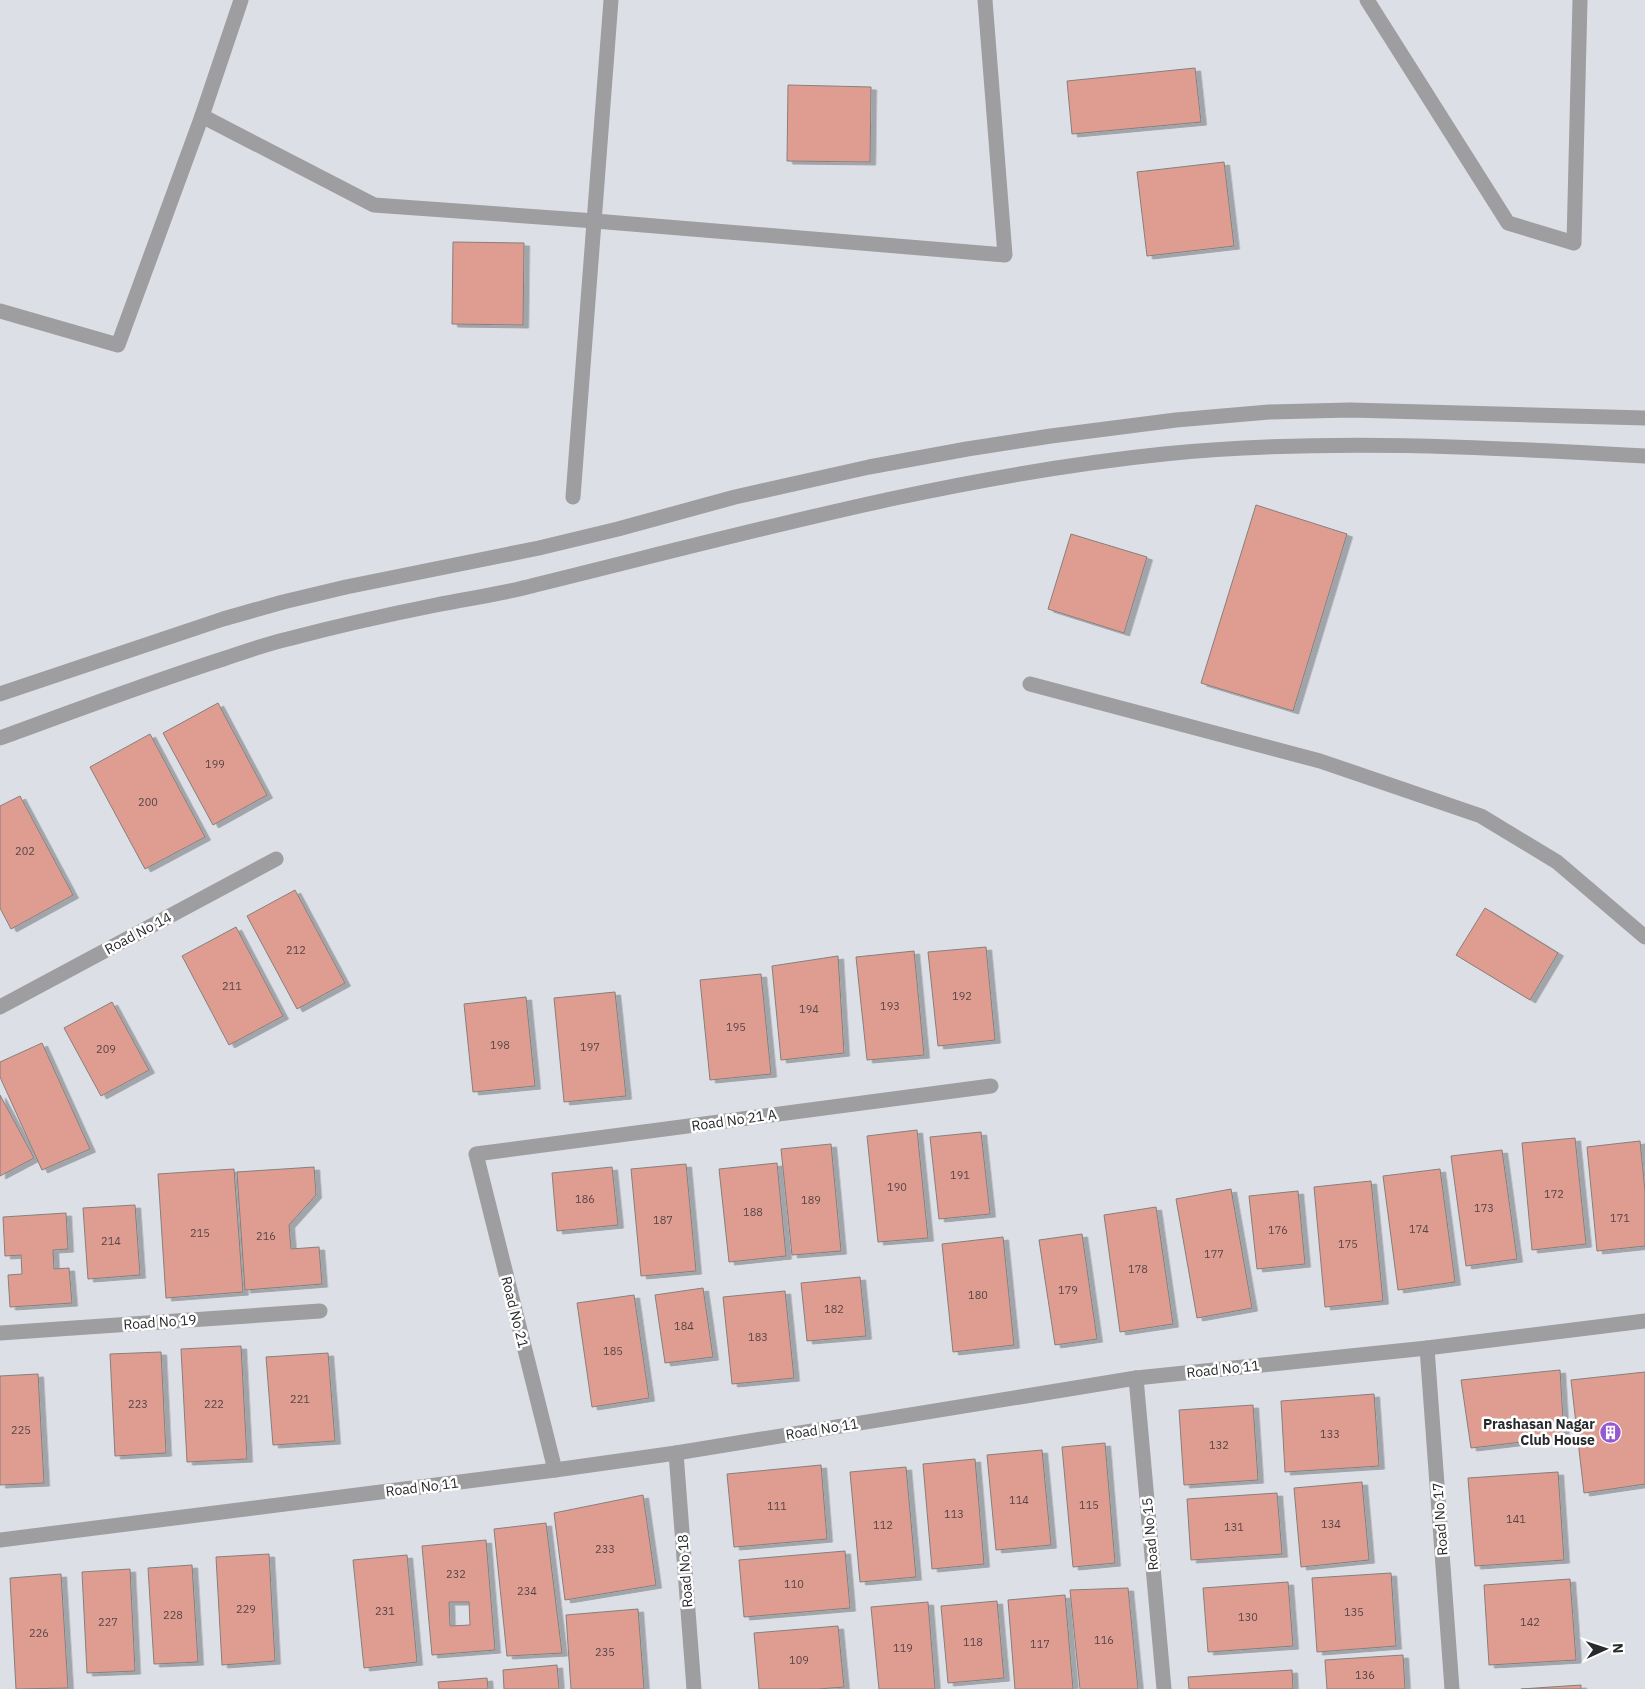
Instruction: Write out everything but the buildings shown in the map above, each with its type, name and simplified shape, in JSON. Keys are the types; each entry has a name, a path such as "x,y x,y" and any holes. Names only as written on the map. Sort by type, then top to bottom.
{"street":[{"path":"0,311 118,345 202,116 241,0"},
{"path":"573,497 611,0"},
{"path":"202,116 374,205 595,221 1005,255 985,0"},
{"path":"1367,0 1508,223 1574,243 1580,0"},
{"path":"0,694 223,619 283,602 346,587 539,548 618,529 735,497 830,475 958,451 1051,436 1176,420 1269,412 1350,410 1645,418"},
{"path":"0,738 173,675 283,640 353,623 528,587 765,528 943,488 1163,454 1254,447 1369,444 1552,450 1645,456"},
{"path":"1030,684 1320,761 1481,816 1557,862 1645,937"},
{"name":"Road No 14","path":"0,1007 276,859"},
{"name":"Road No 21 A","path":"476,1154 991,1086"},
{"name":"Road No 21","path":"476,1154 555,1470"},
{"name":"Road No 19","path":"0,1333 320,1311"},
{"name":"Road No 11","path":"0,1540 676,1453 1136,1378 1427,1348 1645,1321"},
{"name":"Road No 17","path":"1427,1348 1452,1689"},
{"name":"Road No 15","path":"1136,1378 1164,1689"},
{"name":"Road No 18","path":"676,1453 694,1689"}],"place":[{"name":"Prashasan Nagar Club House","path":"1611,1432"}]}
